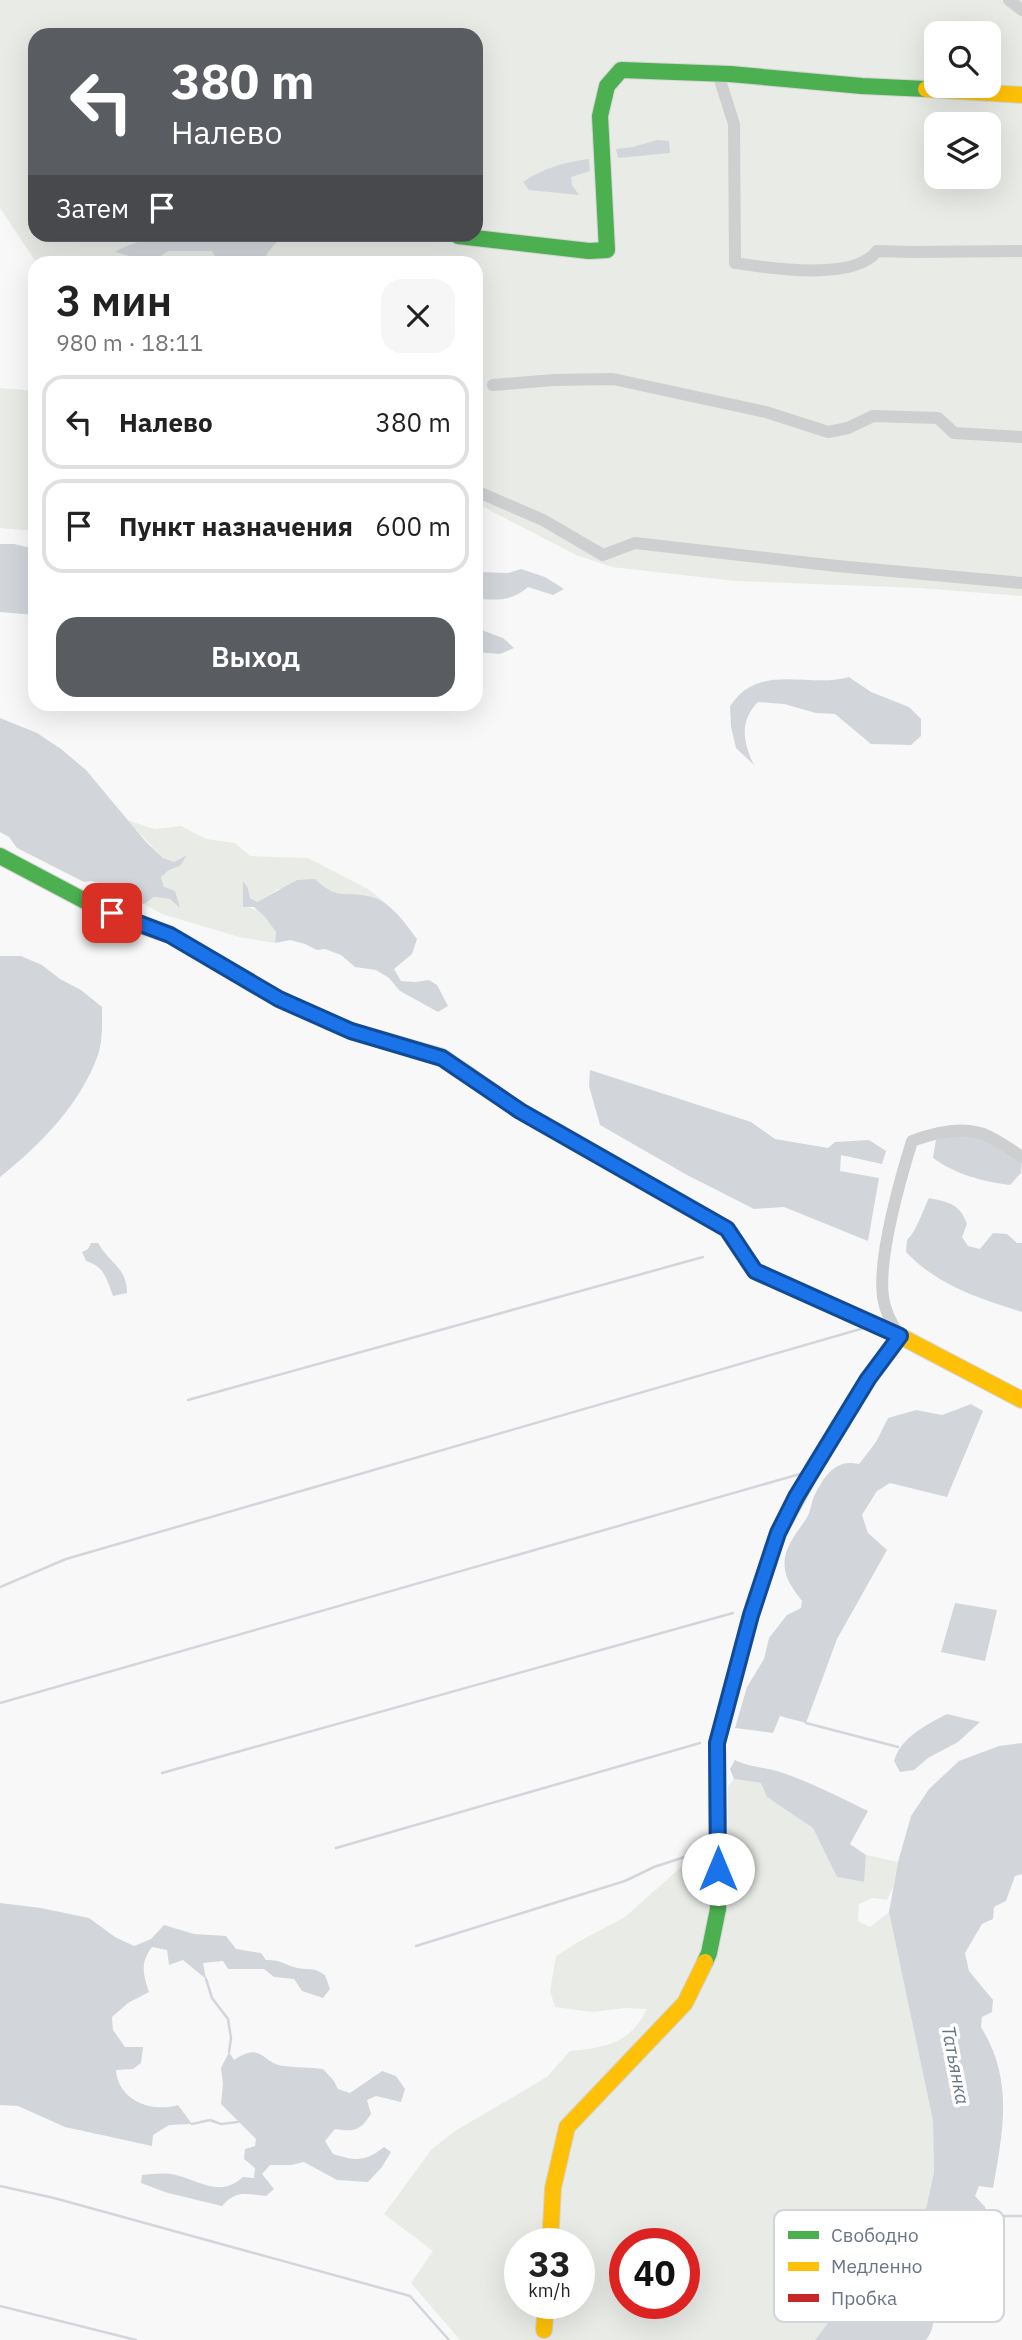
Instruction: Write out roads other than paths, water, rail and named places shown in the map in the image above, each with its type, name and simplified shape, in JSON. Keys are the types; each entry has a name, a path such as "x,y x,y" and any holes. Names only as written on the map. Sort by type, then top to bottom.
{"street":[{"path":"1009,0 1022,10"},
{"path":"483,239 589,251 607,250 600,116 607,86 621,70 1022,95"},
{"path":"718,74 734,124 735,263 785,271 843,268 871,259 877,251 1022,251"},
{"path":"493,385 613,379 766,412 828,432 848,428 873,416 939,418 954,433 1022,437"},
{"path":"483,494 543,520 603,555 635,543 837,566 1022,583"},
{"path":"0,856 88,902 136,924 170,935 279,999 351,1031 442,1058 520,1111 727,1229 755,1271 900,1336 1022,1400"},
{"path":"900,1336 891,1324 883,1297 883,1261 912,1141 929,1135 963,1130 983,1133 1022,1157"},
{"path":"551,2228 554,2188 567,2127 685,2003 709,1953 718,1909 717,1743 751,1615 778,1533 796,1497 868,1379 900,1336"},
{"path":"544,2330 545,2319"}],"water":[{"path":"657,140 669,141 670,153 618,158 616,149"},
{"path":"589,159 590,171 571,177 572,185 579,195 529,190 523,182 554,166"},
{"path":"277,242 266,256 214,256 212,251 168,251 160,256 129,256 115,252 132,244"},
{"path":"0,544 28,547 28,614 0,612"},
{"path":"521,569 545,577 564,589 553,595 528,587 504,599 483,599 483,572 508,573"},
{"path":"483,631 503,638 514,648 500,654 483,653"},
{"path":"849,677 871,692 909,707 921,719 921,736 911,745 871,744 835,714 758,702 745,724 745,740 754,765 736,748 730,706 745,690 756,684 782,679 836,680"},
{"path":"0,718 37,733 86,770 146,842 163,858 174,862 187,855 180,866 161,877 164,887 175,891 180,908 170,899 154,897 144,904 126,901 117,889 92,881 84,882 17,848 9,837 0,832"},
{"path":"315,879 330,891 372,897 392,909 417,939 412,954 394,969 401,981 429,980 437,985 448,1006 438,1012 400,991 389,978 376,970 355,967 341,955 325,949 317,950 290,940 275,943 276,932 265,917 254,907 243,907 243,881 250,898 257,902 297,880"},
{"path":"0,956 21,956 42,965 102,1007 102,1019 98,1055 81,1091 44,1138 0,1177"},
{"path":"590,1070 751,1122 775,1139 828,1148 835,1142 869,1140 886,1151 882,1164 841,1155 840,1171 879,1178 868,1241 784,1207 754,1209 687,1175 600,1125 589,1086"},
{"path":"954,1134 978,1135 1022,1161 1021,1173 1010,1185 979,1179 942,1164 933,1158 936,1139"},
{"path":"929,1198 948,1203 961,1212 967,1224 962,1237 968,1246 980,1249 993,1233 1007,1234 1017,1243 1022,1243 1022,1312 975,1296 945,1282 918,1264 906,1252 907,1240"},
{"path":"91,1243 98,1243 121,1271 127,1293 113,1296 101,1270 86,1261 82,1252 88,1249"},
{"path":"971,1404 983,1411 947,1497 890,1483 877,1491 862,1515 868,1533 887,1550 837,1639 806,1723 780,1716 773,1733 735,1728 747,1687 764,1659 769,1638 787,1615 801,1608 802,1601 786,1576 785,1557 791,1542 808,1516 823,1480 838,1466 859,1464 876,1442 888,1418 916,1410 942,1415"},
{"path":"955,1603 997,1610 985,1661 941,1652"},
{"path":"947,1714 980,1722 958,1742 928,1758 914,1770 900,1772 894,1761 902,1745 915,1733"},
{"name":"Татьянка","path":"1022,1743 1022,1874 1015,1876 1006,1901 994,1907 993,1919 982,1924 965,1953 969,1971 993,2000 992,2012 982,2017 981,2027 998,2066 1002,2086 1000,2146 993,2188 979,2186 975,2196 986,2210 926,2210 934,2172 933,2121 889,1912 898,1862 911,1816 929,1789 959,1761 999,1746"},
{"path":"735,1760 801,1780 868,1811 850,1844 866,1855 864,1882 837,1877 813,1828 767,1797 761,1783 734,1779 730,1769"},
{"path":"0,1903 89,1918 115,1937 134,1946 151,1939 164,1925 194,1934 226,1936 236,1949 261,1953 266,1960 320,1972 325,1975 330,1989 323,1998 302,1991 294,1979 274,1977 264,1969 228,1969 223,1961 203,1963 206,1979 183,1960 169,1965 167,1950 152,1947 144,1969 149,1992 128,2003 112,2017 113,2030 125,2047 143,2047 141,2063 133,2069 116,2070 118,2080 129,2096 138,2102 157,2107 178,2105 192,2124 169,2125 153,2135 152,2146 65,2127 18,2106 0,2105"},
{"path":"229,2052 234,2060 251,2052 284,2066 323,2069 338,2089 350,2093 382,2071 396,2076 405,2089 401,2102 376,2096 367,2100 371,2114 360,2127 352,2130 335,2129 325,2141 333,2154 354,2159 365,2158 384,2147 391,2152 382,2167 368,2182 337,2180 304,2162 270,2165 262,2174 274,2189 266,2196 237,2195 222,2206 168,2193 141,2183 142,2175 159,2174 176,2175 218,2187 235,2183 243,2177 254,2178 255,2168 244,2159 245,2149 255,2146 256,2139 221,2104 221,2068"},
{"path":"829,2322 933,2322 926,2340 815,2340"}],"waterway":[{"path":"188,1400 703,1257"},
{"path":"0,1587 66,1559 864,1328"},
{"path":"0,1703 800,1474"},
{"path":"162,1773 733,1613"},
{"path":"806,1723 898,1747"},
{"path":"336,1848 700,1743"},
{"path":"416,1946 625,1881 654,1867 706,1850"},
{"path":"206,1979 212,1998 228,2019 231,2038 229,2052"},
{"path":"192,2124 210,2120 221,2124 238,2122"},
{"path":"0,2186 54,2198 410,2296 449,2340"},
{"path":"1004,2216 1022,2216"},
{"path":"0,2306 136,2340"}]}
